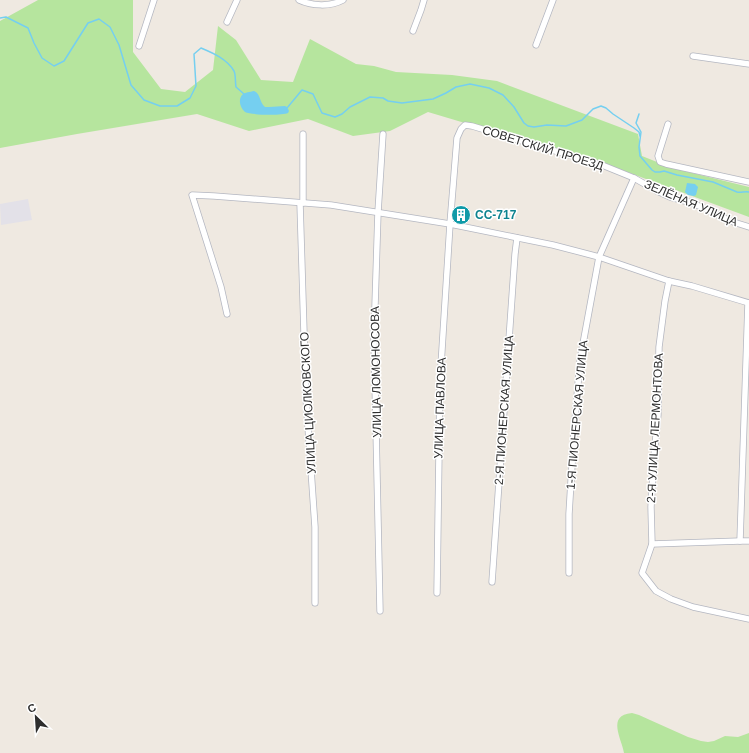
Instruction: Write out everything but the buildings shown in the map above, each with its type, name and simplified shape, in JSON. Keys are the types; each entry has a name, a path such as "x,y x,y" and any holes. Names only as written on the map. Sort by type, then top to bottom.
{"street":[{"path":"139,46 154,0"},
{"path":"226,22 237,0"},
{"path":"299,0 313,4 327,5 343,0"},
{"path":"413,31 424,0"},
{"path":"536,45 553,0"},
{"path":"693,56 749,64"},
{"path":"668,124 658,156 660,162 749,182"},
{"name":"СОВЕТСКИЙ ПРОЕЗД","path":"450,224 457,138 461,129 465,125 602,165 634,178"},
{"name":"УЛИЦА ЦИОЛКОВСКОГО","path":"303,134 302,203 306,398 315,527 315,603"},
{"name":"УЛИЦА ЛОМОНОСОВА","path":"380,611 374,337 382,134"},
{"path":"599,257 634,178"},
{"name":"ЗЕЛЁНАЯ УЛИЦА","path":"634,178 670,197 692,203 730,221 749,227"},
{"path":"227,314 221,287 192,195 331,205 450,224 553,245 599,257 669,281 692,286 749,303 740,541"},
{"name":"УЛИЦА ПАВЛОВА","path":"437,593 440,381 450,224"},
{"name":"2-Я ПИОНЕРСКАЯ УЛИЦА","path":"492,582 517,238"},
{"name":"1-Я ПИОНЕРСКАЯ УЛИЦА","path":"569,573 569,514 579,367 599,257"},
{"name":"2-Я УЛИЦА ЛЕРМОНТОВА","path":"669,281 659,347 658,415 654,456 652,544 642,573 656,591 671,599 693,607 749,619"},
{"path":"652,544 749,541"}],"shaded area":[{"path":"28,199 32,220 1,225 0,204"}],"green space":[{"path":"38,0 133,0 133,52 161,89 185,92 213,70 218,26 236,40 261,80 293,82 310,39 356,64 374,66 396,72 452,75 497,81 638,134 642,156 672,168 749,187 749,217 619,169 428,112 390,131 353,136 308,119 249,131 197,114 0,148 0,21"},
{"path":"632,713 701,741 714,741 725,736 738,737 749,733 749,753 624,753 619,735 618,723 620,718 624,715"}],"water":[{"path":"254,91 258,94 265,107 285,106 289,111 288,113 266,115 245,112 240,104 240,99 245,93"},
{"path":"687,183 695,184 698,187 696,195 688,195 685,192"}],"waterway":[{"path":"0,18 6,17 28,28 42,58 54,66 64,61 88,23 99,19 110,27 119,45 131,85 144,100 160,106 177,106 190,98 196,86 194,54 201,48 228,63 235,73 236,87 244,94"},
{"path":"287,108 302,90 313,94 322,113 335,117 342,114 350,107 370,97 383,98 388,101 402,103 433,99 456,87 470,84 489,88 503,95 514,107 524,123 528,126 566,126 582,120 593,109 601,106 634,128 639,132 640,136"},
{"path":"639,114 636,123 641,132 639,147 640,156 652,170 655,172 664,171 713,182 737,192 749,192"}],"place":[{"name":"СС-717","path":"461,215"}]}
